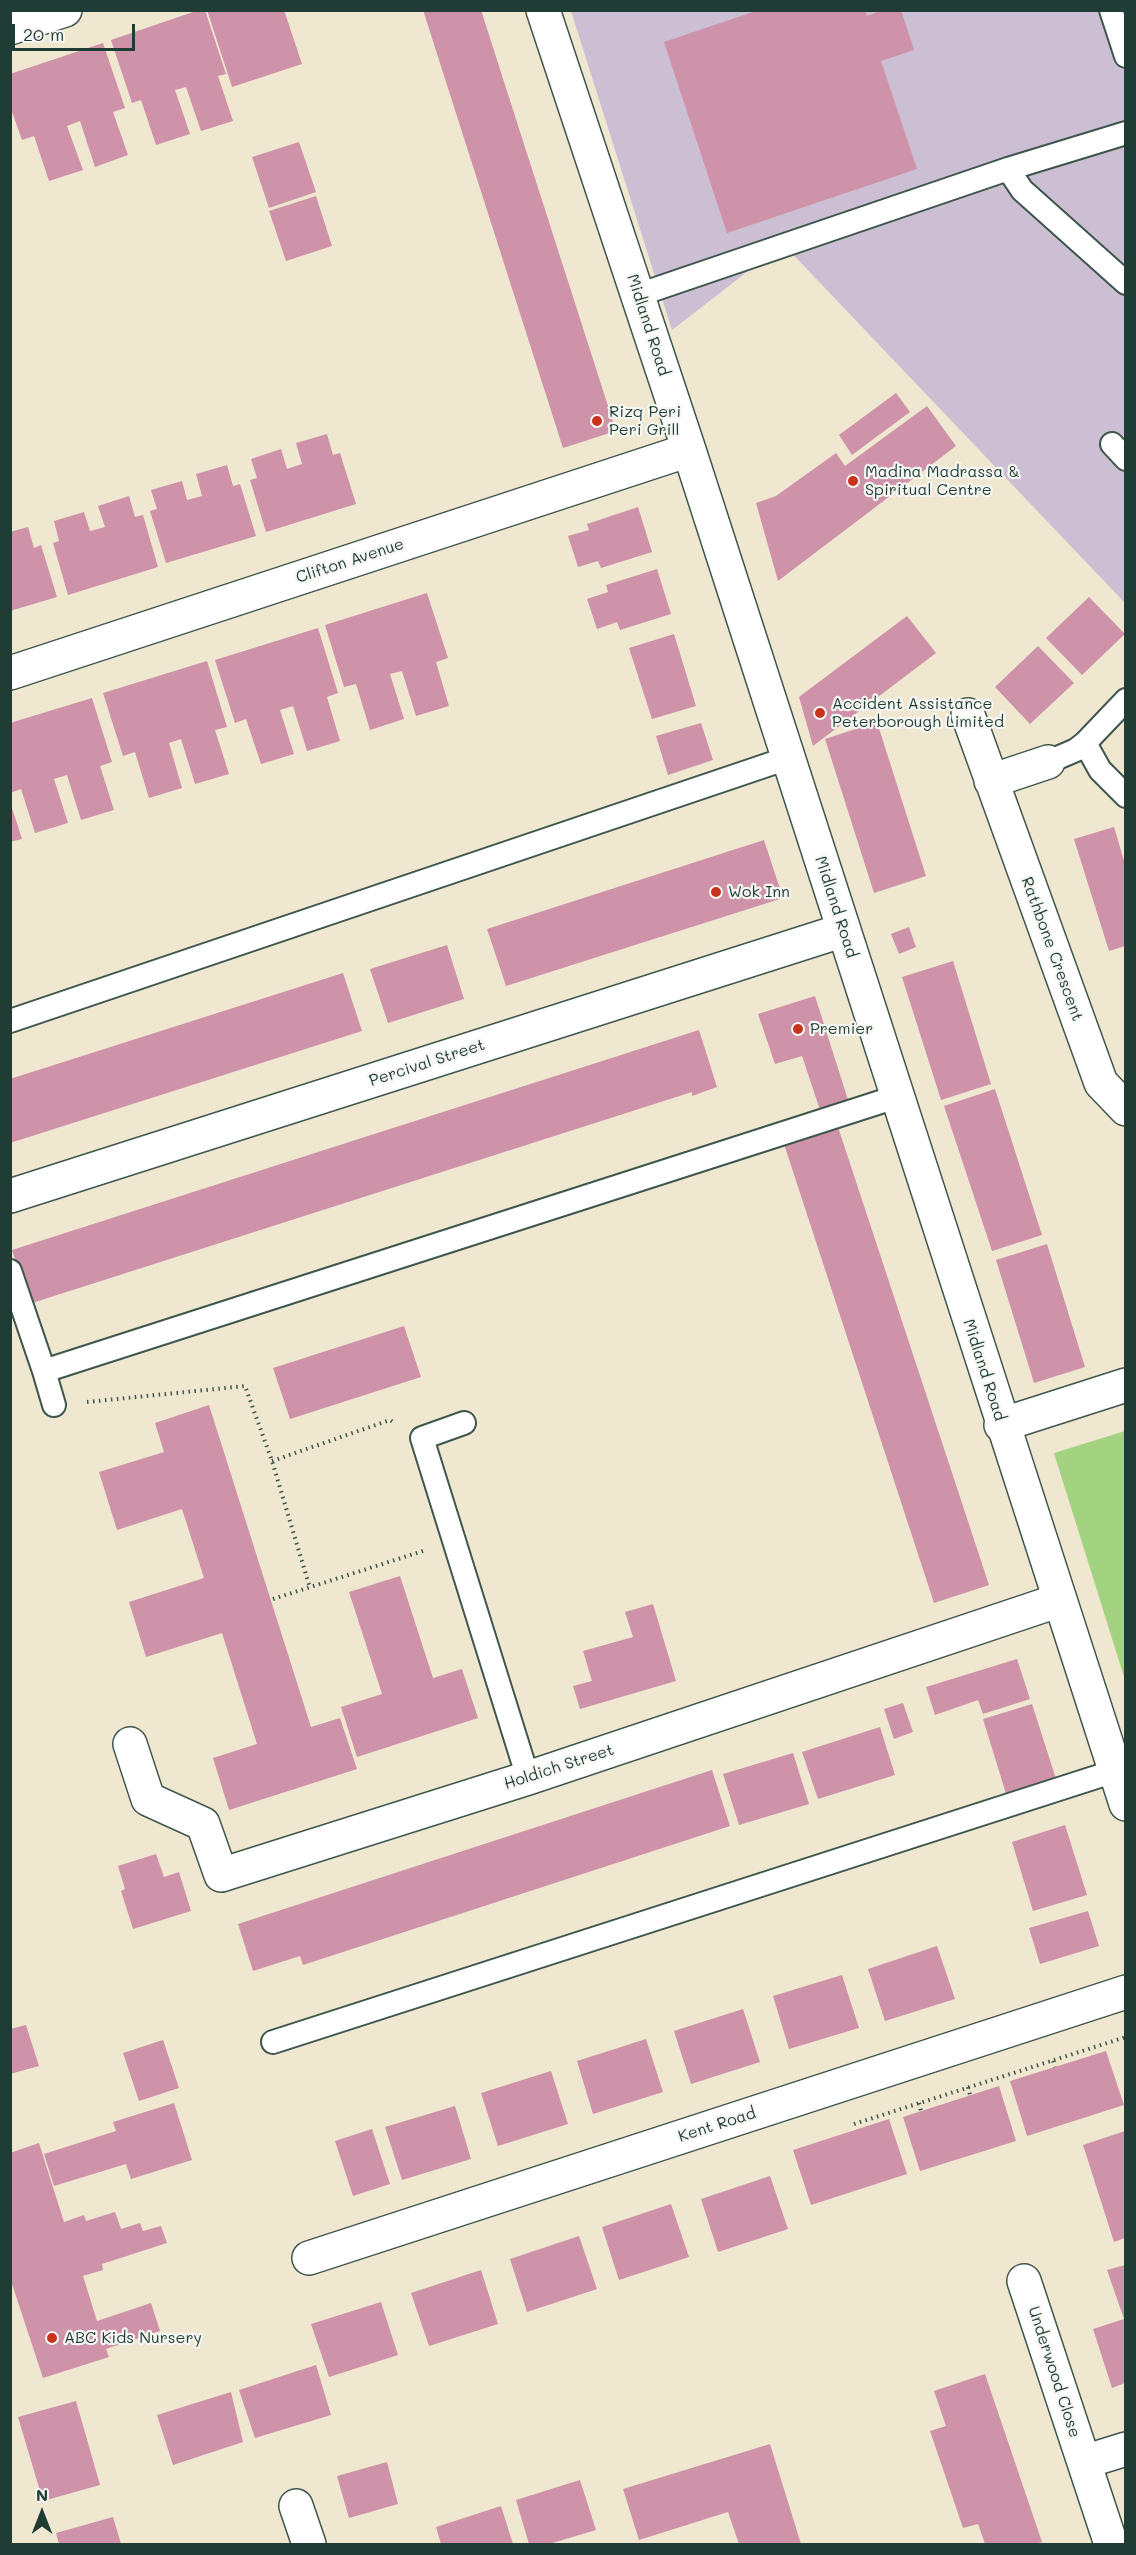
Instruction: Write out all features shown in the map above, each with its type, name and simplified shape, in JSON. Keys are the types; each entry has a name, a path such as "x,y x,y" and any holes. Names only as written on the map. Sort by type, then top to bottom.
{"street":[{"path":"18,21 65,10"},
{"name":"Midland Road","path":"543,10 689,450 1001,1425 1125,1804"},
{"name":"Clifton Avenue","path":"10,673 689,450"},
{"name":"Rathbone Crescent","path":"968,715 1101,1083 1125,1109"},
{"path":"991,781 1048,762"},
{"name":"Percival Street","path":"10,1196 844,930"},
{"path":"1001,1425 1125,1385"},
{"name":"Holdich Street","path":"130,1744 148,1799 203,1824 221,1875 528,1778 1060,1600"},
{"name":"Kent Road","path":"309,2258 1125,1992"},
{"name":"Underwood Close","path":"1024,2281 1111,2544"},
{"path":"1084,2462 1125,2449"},
{"path":"296,2506 309,2544"}],"lane":[{"path":"1111,10 1125,56"},
{"path":"638,295 1008,169 1125,133"},
{"path":"1008,169 1022,190 1125,283"},
{"path":"1048,762 1076,750 1085,743 1125,700"},
{"path":"1085,743 1100,770 1125,796"},
{"path":"10,1021 788,758"},
{"path":"44,1371 896,1097"},
{"path":"10,1271 54,1406"},
{"path":"464,1422 422,1438 528,1778"},
{"path":"273,2042 1115,1771"}],"path":[{"path":"54,1406 245,1386 272,1461 310,1588"},
{"path":"272,1461 390,1420 422,1438"},
{"path":"273,1599 455,1540"},
{"path":"844,2127 1125,2037"},
{"path":"1053,2061 1055,2067"},
{"path":"968,2087 970,2095"},
{"path":"919,2103 921,2111"}],"shaded area":[{"path":"571,11 1125,11 1125,603 783,244 672,330"}],"green space":[{"path":"1126,1431 1125,1680 1054,1453"}],"building":[{"path":"199,10 205,10 226,74 218,76 233,121 201,131 186,87 175,90 190,134 156,145 141,100 132,103 111,40"},
{"path":"207,10 284,10 302,64 232,87"},
{"path":"423,10 481,10 616,431 563,448"},
{"path":"759,10 865,10 867,16 883,10 901,10 914,50 881,61 917,169 727,233 664,42"},
{"path":"103,43 125,108 113,112 128,155 95,167 80,121 67,126 83,170 49,181 34,136 22,140 10,106 10,74"},
{"path":"299,142 316,192 269,208 252,157"},
{"path":"316,196 332,246 286,261 269,211"},
{"path":"896,393 910,412 852,455 839,435"},
{"name":"Madina Madrassa & Spiritual Centre","path":"927,406 956,446 778,581 756,503 776,496 836,453 845,466"},
{"path":"327,434 333,455 340,453 356,504 266,532 250,480 257,478 251,459 281,449 287,469 302,464 296,443"},
{"path":"227,465 233,486 240,484 256,536 166,563 150,511 157,509 151,490 182,481 187,500 202,496 196,474"},
{"path":"129,496 135,517 143,515 158,567 68,595 53,543 59,541 54,521 84,512 90,531 105,527 98,506"},
{"path":"638,507 652,552 601,568 598,561 578,567 568,536 589,530 587,524"},
{"path":"28,527 34,548 41,545 57,597 10,611 10,532"},
{"path":"657,569 671,614 620,630 617,622 597,629 587,599 608,592 606,585"},
{"path":"427,593 448,658 436,662 449,706 416,716 402,671 390,674 404,719 370,730 356,684 344,687 325,625"},
{"path":"1089,597 1125,634 1082,675 1046,638"},
{"path":"907,616 936,653 813,746 799,697"},
{"path":"318,628 338,693 327,697 340,741 307,751 293,706 280,710 294,754 261,764 246,719 235,723 215,660"},
{"path":"674,634 696,706 652,719 629,648"},
{"path":"1038,646 1074,683 1030,724 995,687"},
{"path":"207,661 227,727 215,730 229,774 195,784 181,739 169,743 182,788 149,798 135,752 123,756 103,693"},
{"path":"92,698 112,762 100,766 114,810 81,820 67,775 54,779 68,823 35,833 21,789 10,793 10,723"},
{"path":"877,722 926,876 874,893 825,739"},
{"path":"701,723 713,760 668,775 656,736"},
{"path":"10,806 22,839 10,842"},
{"path":"1114,827 1125,864 1125,946 1109,951 1074,839"},
{"path":"764,840 783,898 506,986 487,929"},
{"path":"909,927 916,947 899,954 891,934"},
{"path":"447,945 464,999 388,1023 370,969"},
{"path":"953,961 991,1084 941,1100 902,977"},
{"path":"343,973 362,1031 10,1143 10,1079"},
{"path":"815,996 849,1103 821,1113 802,1056 775,1064 758,1014"},
{"path":"699,1030 717,1087 692,1096 692,1092 29,1304 12,1250"},
{"path":"995,1089 1042,1235 992,1251 944,1106"},
{"path":"838,1127 989,1585 934,1603 784,1144"},
{"path":"1047,1244 1085,1367 1034,1383 996,1260"},
{"path":"404,1326 421,1377 290,1419 273,1368"},
{"path":"209,1405 311,1727 340,1718 357,1769 229,1810 213,1758 257,1744 222,1633 146,1657 129,1602 204,1578 182,1509 117,1530 99,1472 164,1452 155,1423"},
{"path":"400,1576 433,1678 462,1669 478,1718 357,1757 341,1707 382,1694 349,1592"},
{"path":"653,1604 676,1681 580,1709 573,1686 592,1681 583,1651 633,1637 625,1612"},
{"path":"1017,1659 1030,1699 983,1714 978,1700 935,1715 926,1687"},
{"path":"903,1703 913,1732 894,1739 884,1709"},
{"path":"1032,1704 1057,1782 1007,1797 983,1719"},
{"path":"880,1727 895,1775 818,1799 802,1752"},
{"path":"793,1753 809,1804 739,1825 723,1774"},
{"path":"712,1770 730,1826 303,1965 300,1956 253,1971 238,1924"},
{"path":"1065,1825 1087,1895 1033,1911 1012,1842"},
{"path":"156,1854 164,1877 179,1872 191,1911 133,1929 121,1891 125,1889 118,1866"},
{"path":"1088,1911 1099,1946 1040,1964 1029,1928"},
{"path":"937,1946 955,1999 885,2021 868,1969"},
{"path":"842,1975 859,2028 789,2049 773,1996"},
{"path":"743,2009 760,2062 691,2084 674,2031"},
{"path":"26,2025 39,2066 10,2074 10,2029"},
{"path":"646,2039 663,2092 593,2114 577,2061"},
{"path":"163,2040 179,2088 139,2101 123,2053"},
{"path":"1106,2051 1124,2105 1027,2136 1010,2081"},
{"path":"551,2071 568,2124 498,2146 481,2093"},
{"path":"999,2086 1016,2141 920,2171 903,2117"},
{"path":"174,2103 192,2160 131,2179 126,2164 54,2186 44,2154 116,2131 113,2122"},
{"path":"455,2106 471,2159 402,2180 385,2127"},
{"path":"889,2119 907,2174 811,2205 793,2150"},
{"path":"372,2129 390,2184 353,2196 335,2141"},
{"path":"1125,2131 1125,2238 1114,2242 1083,2145"},
{"path":"39,2143 64,2222 84,2215 86,2221 115,2212 121,2229 140,2223 143,2231 161,2226 167,2243 102,2264 103,2270 83,2276 97,2321 151,2303 160,2331 106,2349 109,2357 43,2378 10,2278 10,2153"},
{"path":"770,2176 788,2229 718,2252 701,2199"},
{"path":"671,2204 689,2257 619,2280 602,2227"},
{"path":"579,2236 597,2289 527,2312 510,2259"},
{"path":"1125,2265 1125,2383 1112,2388 1093,2329 1124,2319 1107,2270"},
{"path":"481,2270 498,2324 429,2346 411,2293"},
{"path":"381,2302 398,2355 329,2377 311,2324"},
{"path":"316,2365 331,2415 255,2438 239,2390"},
{"path":"985,2374 1042,2542 985,2544 978,2524 963,2528 930,2431 946,2426 934,2391"},
{"path":"231,2392 243,2442 173,2465 157,2415"},
{"path":"76,2401 100,2485 43,2501 18,2417"},
{"path":"770,2444 801,2544 739,2544 728,2512 639,2540 623,2489"},
{"path":"387,2462 398,2504 349,2518 337,2476"},
{"path":"580,2480 596,2530 549,2544 529,2544 516,2500"},
{"path":"501,2506 513,2544 441,2544 436,2527"},
{"path":"113,2517 121,2544 59,2544 56,2533"}],"place":[{"name":"Rizq Peri Peri Grill","path":"597,421"},
{"name":"Madina Madrassa & Spiritual Centre","path":"853,481"},
{"name":"Accident Assistance Peterborough Limited","path":"820,713"},
{"name":"Wok Inn","path":"716,892"},
{"name":"Premier","path":"798,1029"},
{"name":"ABC Kids Nursery","path":"52,2338"}]}
